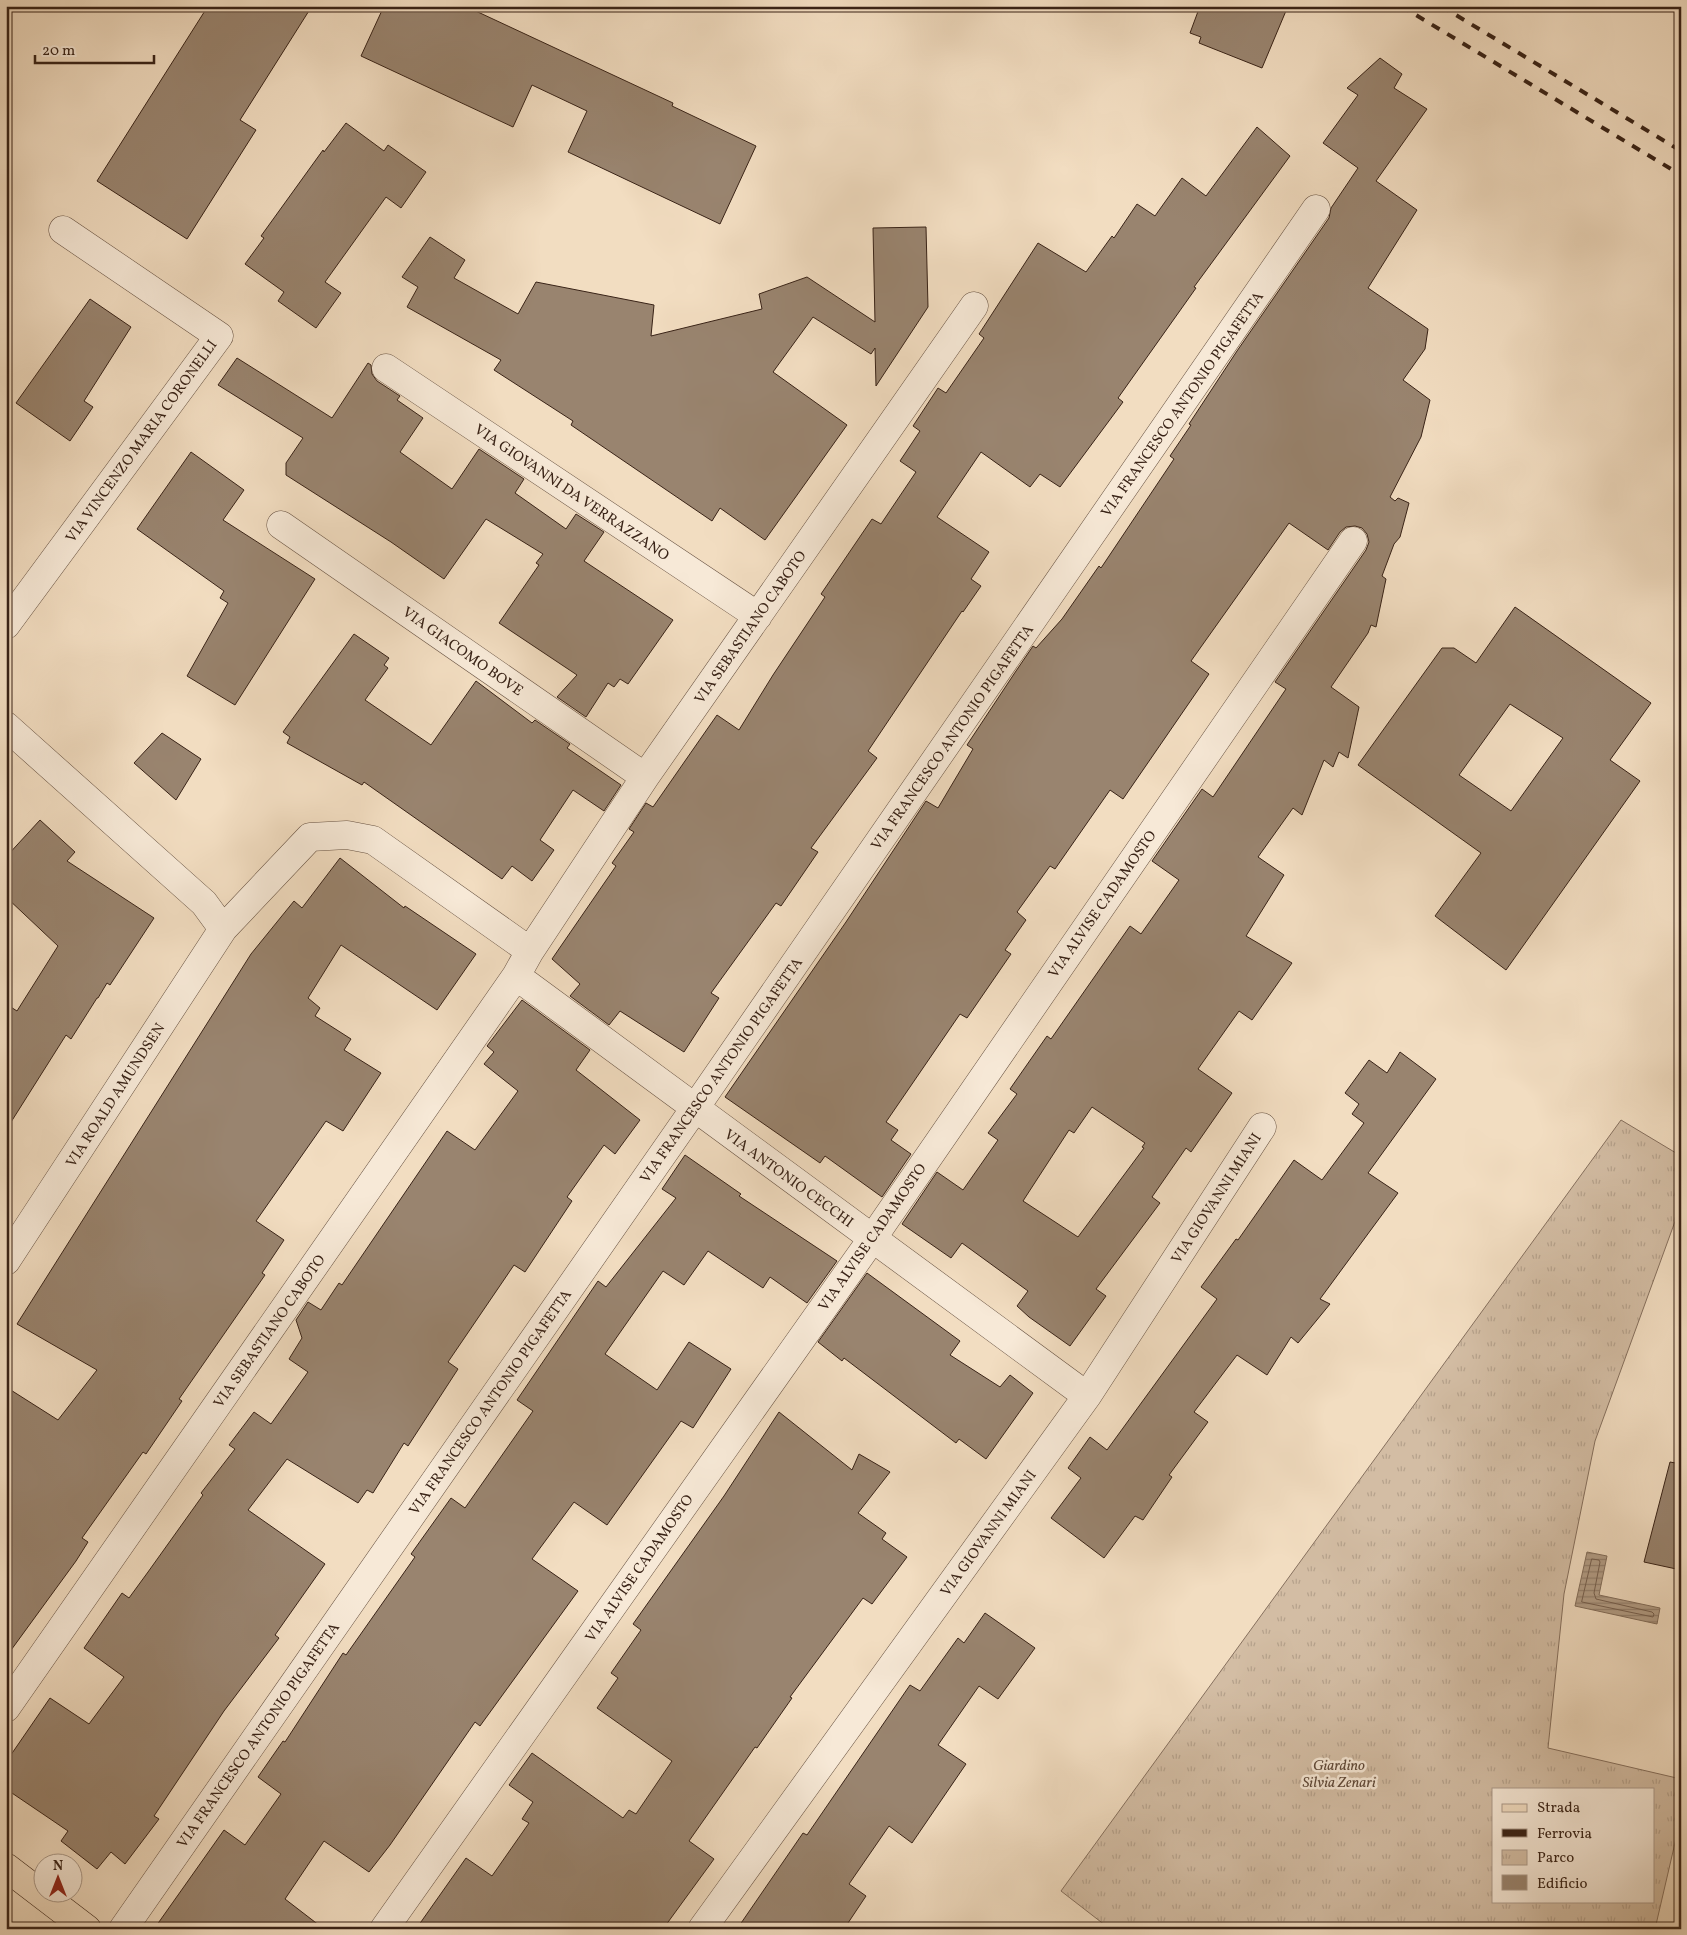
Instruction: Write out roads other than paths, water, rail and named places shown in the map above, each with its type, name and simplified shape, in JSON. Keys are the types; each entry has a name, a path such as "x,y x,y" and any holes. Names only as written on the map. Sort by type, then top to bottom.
{"main road":[{"path":"6,1867 87,1929"}],"street":[{"name":"VIA FRANCESCO ANTONIO PIGAFETTA","path":"123,1929 695,1108 1316,209"},
{"name":"VIA VINCENZO MARIA CORONELLI","path":"6,625 219,336 63,230"},
{"name":"VIA SEBASTIANO CABOTO","path":"6,1708 516,976 530,951 645,777 974,306"},
{"name":"VIA GIOVANNI DA VERRAZZANO","path":"386,368 758,616"},
{"name":"VIA GIACOMO BOVE","path":"281,526 645,777"},
{"name":"VIA ALVISE CADAMOSTO","path":"384,1929 872,1239 1353,541"},
{"path":"6,726 204,903 224,929"},
{"name":"VIA ROALD AMUNDSEN","path":"6,1261 224,929 310,837 347,835 373,840 530,951"},
{"name":"VIA ANTONIO CECCHI","path":"516,976 1086,1396"},
{"name":"VIA GIOVANNI MIANI","path":"702,1929 1086,1396 1262,1127"}],"water":[{"path":"1587,1552 1607,1556 1599,1595 1660,1608 1657,1624 1575,1606"}],"railway":[{"path":"1401,6 1681,175"},
{"path":"1441,6 1681,151"}],"park label":[{"name":"Giardino Silvia Zenari","path":"1339,1774"}]}
